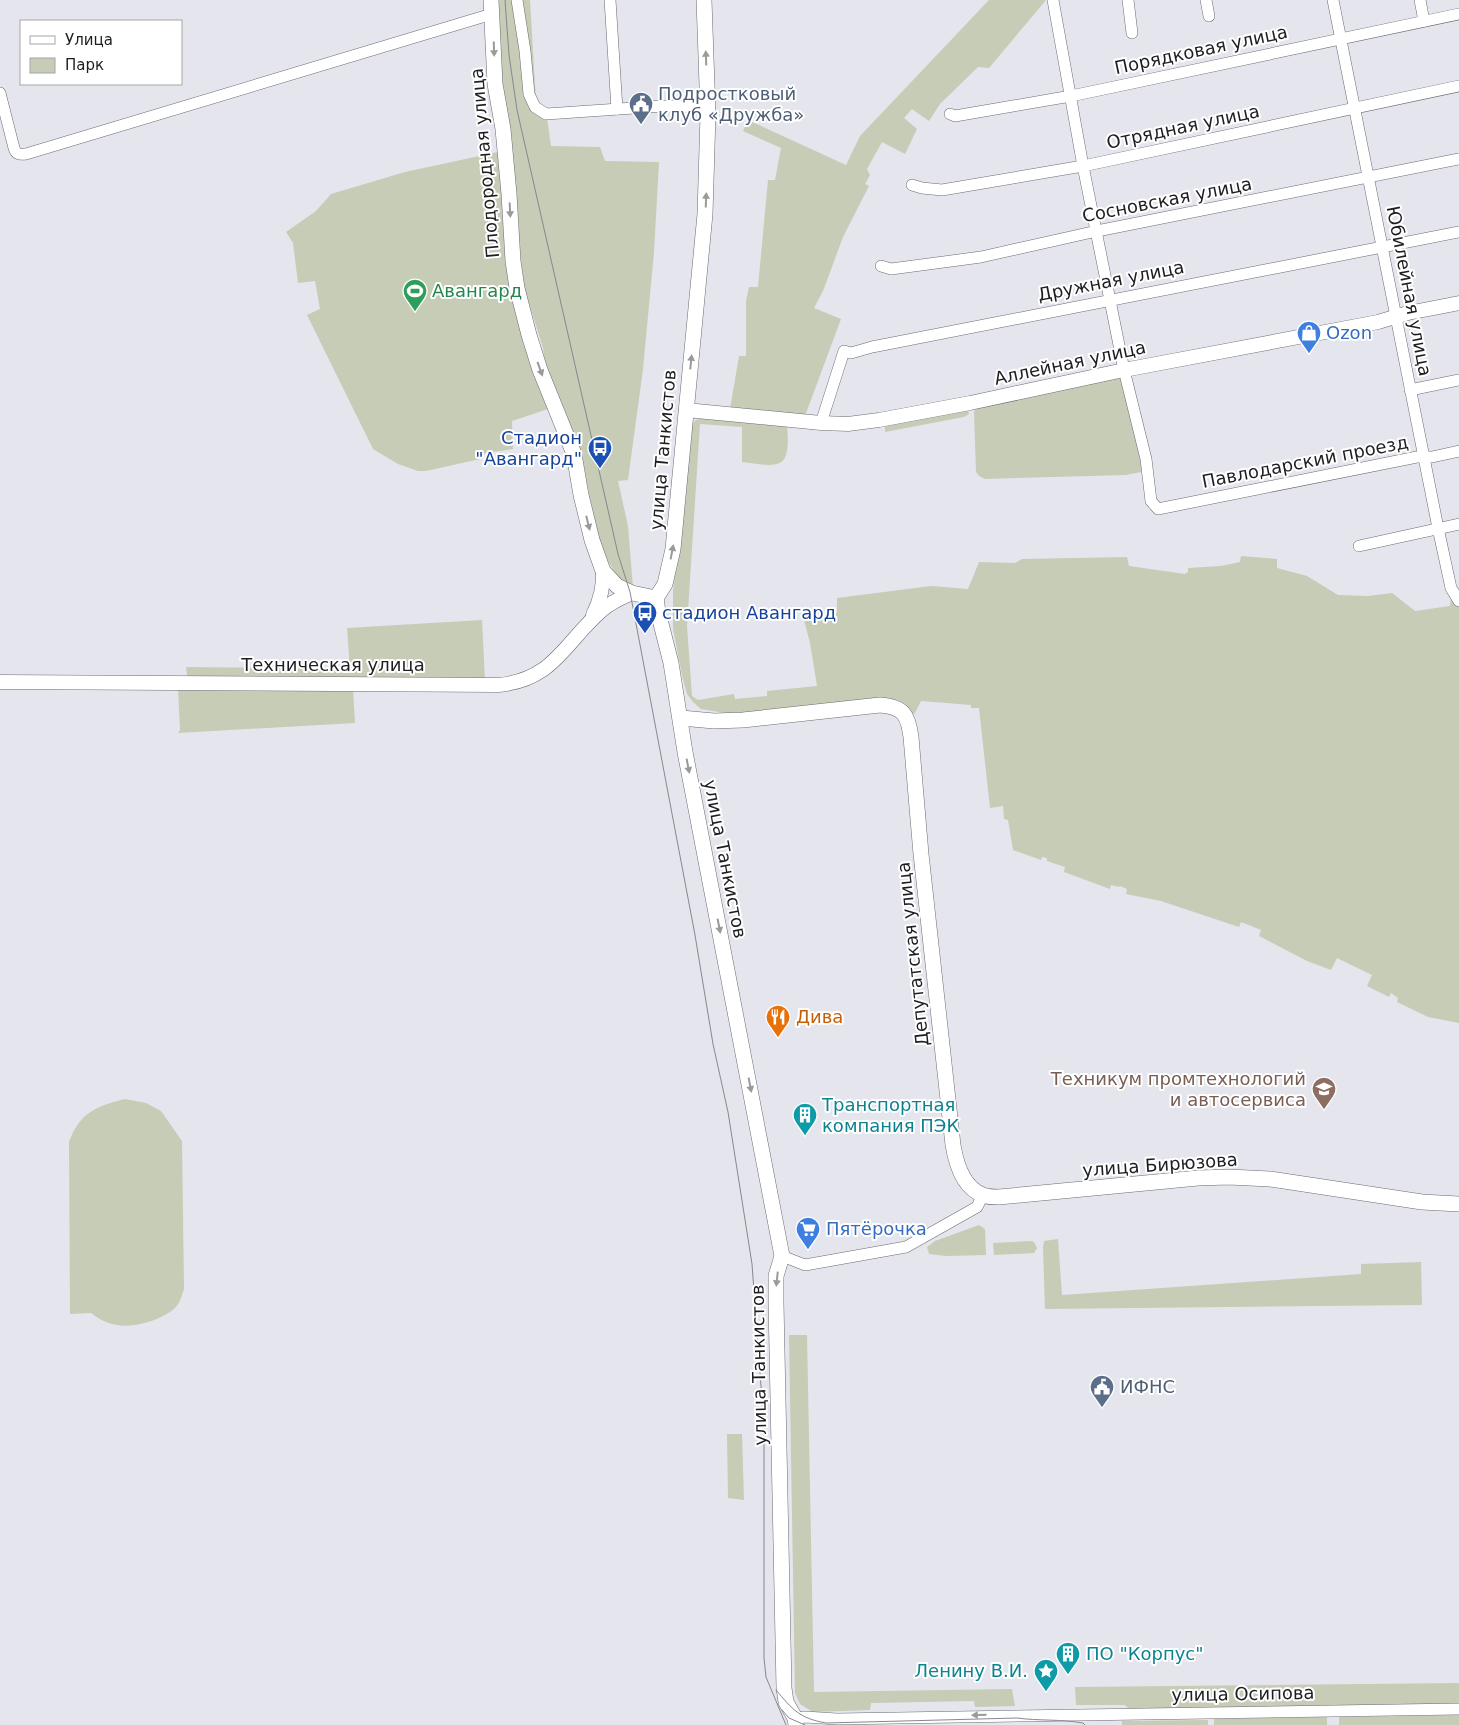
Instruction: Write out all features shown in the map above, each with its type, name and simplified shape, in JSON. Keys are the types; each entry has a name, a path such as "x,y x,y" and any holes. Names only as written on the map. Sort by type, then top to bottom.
{"main road":[{"name":"улица Танкистов","path":"704,0 708,106 705,214 673,549 665,584 656,598 671,663 685,752 782,1256 776,1276 776,1303 784,1688 786,1702 796,1722"},
{"name":"Плодородная улица","path":"491,7 495,84 503,129 517,288 540,370 574,454 580,495 592,540 604,572 617,586 632,593"},
{"path":"632,593 656,598"},
{"name":"Депутатская улица","path":"681,718 714,721 743,720 880,705 894,706 900,710 909,724 945,1078 955,1156 964,1178 972,1189 983,1195"},
{"name":"улица Бирюзова","path":"983,1195 999,1197 1198,1178 1229,1177 1270,1179 1422,1202 1459,1204"}],"street":[{"path":"517,0 524,42 529,94 535,107 546,114 616,109 708,106"},
{"path":"610,0 616,109"},
{"path":"1053,0 1082,166 1097,231 1124,370"},
{"path":"1128,0 1132,32"},
{"path":"1206,0 1209,16"},
{"name":"Юбилейная улица","path":"1333,0 1353,109 1369,177 1381,246 1438,528 1451,588 1459,601"},
{"path":"1420,0 1424,21"},
{"path":"0,93 5,131 16,152 20,155 26,154 491,7"},
{"name":"Порядковая улица","path":"950,114 954,116 1071,96 1459,14"},
{"name":"Отрядная улица","path":"912,185 942,190 1082,166 1459,86"},
{"name":"Сосновская улица","path":"881,266 891,269 981,257 1097,231 1459,160"},
{"name":"Дружная улица","path":"821,423 844,351 851,353 872,346 1459,232"},
{"name":"Аллейная улица","path":"686,410 821,423 848,424 879,420 1124,370 1378,322 1459,303"},
{"name":"Павлодарский проезд","path":"1124,370 1146,459 1151,501 1158,509 1424,456 1432,457 1459,451"},
{"path":"1410,390 1459,380"},
{"path":"1360,546 1459,524"},
{"path":"589,623 598,605 604,585 604,572"},
{"name":"Техническая улица","path":"0,682 515,684 540,672 552,663 602,610 616,600 632,593"},
{"path":"782,1256 805,1265 906,1247 977,1207 983,1195"},
{"name":"улица Осипова","path":"796,1722 1028,1720 1459,1709"}],"green space":[{"path":"497,0 530,0 536,102 546,111 551,146 600,147 605,161 659,162 654,252 643,369 628,480 618,481 628,526 633,588 620,580 607,560 598,537 585,474 546,370 543,348 524,287 501,73"},
{"path":"989,0 1046,0 989,68 978,67 940,104 929,121 912,109 904,118 917,129 905,154 882,142 867,169 870,175 865,184 869,186 843,237 823,291 814,308 841,319 805,416 730,409 739,356 746,356 746,301 749,287 758,287 768,180 775,180 781,148 743,131 748,120 846,165 860,136"},
{"name":"Авангард","path":"498,152 548,409 512,421 513,449 485,453 480,459 426,471 418,471 398,464 373,449 307,315 320,309 315,281 298,283 293,243 286,232 316,211 331,194 405,172"},
{"path":"1119,377 1123,380 1142,469 1141,472 1126,475 985,479 976,472 974,412 978,406"},
{"path":"963,409 968,410 969,414 964,417 885,432 885,425"},
{"path":"703,418 787,426 788,441 785,458 780,463 766,465 742,462 742,427 700,424 687,626 692,696 698,700 734,694 735,699 767,696 767,691 817,686 804,620 837,613 837,598 931,586 968,589 979,562 1015,563 1022,559 1127,557 1129,566 1185,574 1188,572 1188,568 1221,566 1240,562 1241,556 1277,559 1277,568 1307,576 1338,595 1368,596 1392,593 1415,611 1450,606 1451,597 1459,605 1459,1023 1428,1017 1397,1002 1398,998 1391,993 1389,997 1367,986 1372,975 1337,958 1331,970 1307,961 1259,936 1261,930 1241,922 1239,927 1161,901 1126,894 1127,889 1120,886 1111,885 1110,889 1064,872 1065,867 1047,861 1047,858 1042,857 1041,860 1013,850 1008,820 1004,819 1003,806 990,808 979,708 971,708 971,705 921,701 915,713 911,715 899,702 887,698 731,714 701,709 687,694 682,675 673,629 673,592 688,428 696,420"},
{"path":"482,620 485,681 191,679 187,675 186,667 350,669 347,628"},
{"path":"178,688 353,689 355,723 178,733 180,730"},
{"path":"125,1099 146,1103 161,1111 182,1141 184,1289 177,1306 167,1314 141,1324 124,1326 99,1319 91,1313 70,1314 69,1142 73,1132 84,1117 106,1104"},
{"path":"979,1225 985,1229 986,1255 946,1256 929,1254 927,1247 935,1241"},
{"path":"1058,1239 1062,1295 1361,1274 1361,1264 1421,1262 1422,1305 1045,1309 1044,1241"},
{"path":"1034,1242 1037,1248 1034,1253 994,1255 993,1243"},
{"path":"789,1335 807,1335 814,1692 1012,1689 1015,1706 975,1707 974,1701 871,1703 870,1710 813,1712 800,1704 795,1693"},
{"path":"727,1434 742,1434 744,1500 728,1498"},
{"path":"1459,1683 1459,1704 1129,1709 1125,1705 1076,1705 1075,1687"},
{"path":"1459,1715 1459,1725 1339,1725 1339,1717"},
{"path":"1327,1717 1327,1725 1214,1725 1214,1719"},
{"path":"1208,1720 1208,1725 1122,1725 1122,1721"}],"tram line":[{"path":"505,0 509,55 517,110 618,554 630,592 695,935 713,1044 728,1112 752,1264 764,1427 764,1658 766,1677 786,1725"},
{"path":"776,1690 787,1703 803,1716 826,1723 1017,1718 1058,1720 1083,1723 1085,1725"},
{"path":"782,1710 789,1718 805,1725"}],"place":[{"name":"Подростковый клуб «Дружба»","path":"641,125"},
{"name":"Авангард","path":"415,312"},
{"name":"Ozon","path":"1309,354"},
{"name":"Стадион \"Авангард\"","path":"600,469"},
{"name":"стадион Авангард","path":"645,634"},
{"name":"Дива","path":"778,1038"},
{"name":"Техникум промтехнологий и автосервиса","path":"1324,1110"},
{"name":"Транспортная компания ПЭК","path":"805,1136"},
{"name":"Пятёрочка","path":"808,1250"},
{"name":"ИФНС","path":"1102,1408"},
{"name":"ПО \"Корпус\"","path":"1068,1675"},
{"name":"Ленину В.И.","path":"1046,1692"}]}
